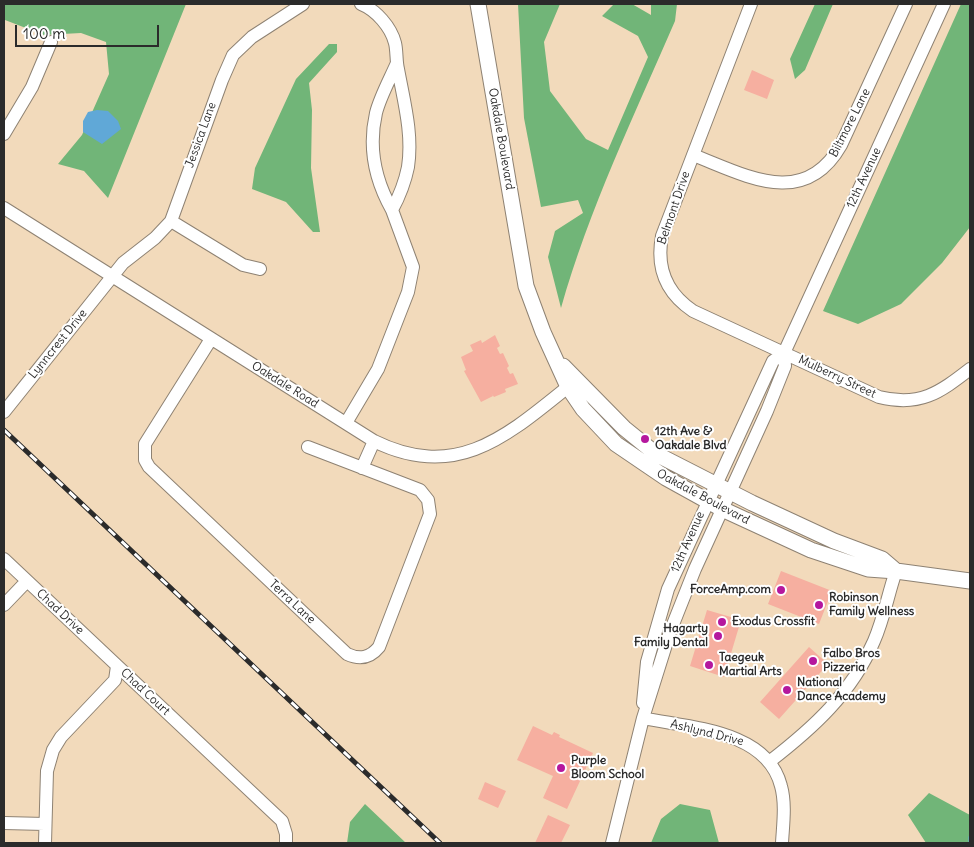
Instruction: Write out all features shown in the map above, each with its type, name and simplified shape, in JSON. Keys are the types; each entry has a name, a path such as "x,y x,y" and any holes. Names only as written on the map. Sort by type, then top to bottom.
{"main road":[{"name":"Oakdale Boulevard","path":"478,4 523,273 536,316 583,409 616,444 666,478 722,509 812,550 868,569 896,570 970,581"},
{"name":"Oakdale Boulevard","path":"572,384 640,442 678,466 834,541 882,559 896,570"}],"street":[{"name":"Jessica Lane","path":"112,276 123,263 156,238 171,222 222,80 233,55 252,37 303,4"},
{"path":"361,4 376,13 389,28 395,42 397,63 410,131 408,168 398,200 392,210"},
{"name":"Belmont Drive","path":"751,4 662,236 660,261 667,285 674,295 693,312 784,353"},
{"name":"Biltmore Lane","path":"693,155 771,183 797,182 817,173 827,165 841,146 906,4"},
{"name":"12th Avenue","path":"612,843 643,718 681,602 785,366 784,353 944,4"},
{"path":"4,134 32,87 51,42"},
{"path":"346,423 378,369 408,292 413,267 392,210 380,190 372,145 376,113 397,63"},
{"name":"Oakdale Road","path":"4,208 374,441 406,454 423,457 445,457 467,453 510,430 572,384"},
{"path":"171,222 243,265 260,269"},
{"name":"Lynncrest Drive","path":"4,412 112,276"},
{"name":"Terra Lane","path":"211,339 146,444 145,460 149,467 347,654 361,658 368,656 379,647 430,507 428,500 420,490 308,447"},
{"name":"12th Avenue","path":"643,718 643,693 647,662 658,618 679,562 773,361 784,353"},
{"name":"Mulberry Street","path":"784,353 879,397 892,400 917,400 930,396 941,391 970,368"},
{"path":"362,468 374,441"},
{"name":"Chad Drive","path":"4,559 117,666"},
{"path":"769,762 823,718 850,685 874,640 896,570"},
{"path":"4,605 27,581"},
{"name":"Chad Court","path":"45,843 47,771 53,750 61,737 115,680 117,666"},
{"name":"Chad Court","path":"117,666 282,821 286,834 286,843"},
{"name":"Ashlynd Drive","path":"643,718 737,738 750,744 769,762 777,774 783,799 782,843"},
{"path":"4,823 45,824"}],"green space":[{"path":"4,4 186,4 108,198 84,171 58,164 82,135 109,74 106,42 81,33 44,35 5,20 4,22"},
{"path":"518,4 560,4 544,42 550,91 586,139 608,150 648,57 638,36 602,16 614,4 632,4 651,15 651,4 677,4 675,21 628,127 599,199 572,271 561,308 548,257 555,231 583,213 578,200 541,207 524,118"},
{"path":"815,4 833,4 805,70 795,79 790,59"},
{"path":"961,4 970,4 970,227 942,263 901,304 858,324 823,311"},
{"path":"329,44 337,44 337,52 309,83 312,110 311,168 320,232 313,232 286,202 252,189 255,168 296,79"},
{"path":"929,793 970,815 970,843 926,843 908,815"},
{"path":"365,804 406,843 347,843 350,822"},
{"path":"680,804 710,810 719,843 651,843 661,819"}],"water":[{"path":"97,110 108,111 118,121 121,129 102,144 83,132 83,121 88,112"}],"building":[{"path":"752,70 774,80 767,99 744,90"},
{"path":"495,335 500,346 497,348 500,354 503,353 509,366 507,368 510,374 513,373 518,384 505,389 506,392 494,397 491,393 493,396 481,402 464,371 466,370 461,357 473,351 470,345 481,340 482,343"},
{"path":"781,571 832,591 819,624 768,604"},
{"path":"707,610 741,620 724,677 690,666"},
{"path":"809,647 828,664 779,719 760,702"},
{"name":"Purple Bloom School","path":"533,726 552,735 554,732 560,735 559,737 593,753 567,809 543,798 553,776 517,760"},
{"path":"485,782 506,791 498,808 478,799"},
{"path":"548,815 570,825 561,843 535,843"}],"waterway":[{"path":"970,837 970,843"}],"railway":[{"path":"4,430 440,843"}],"place":[{"name":"12th Ave & Oakdale Blvd","path":"645,439"},
{"name":"ForceAmp.com","path":"781,590"},
{"name":"Robinson Family Wellness","path":"819,605"},
{"name":"Exodus Crossfit","path":"722,622"},
{"name":"Hagarty Family Dental","path":"718,636"},
{"name":"Falbo Bros Pizzeria","path":"813,661"},
{"name":"Taegeuk Martial Arts","path":"709,665"},
{"name":"National Dance Academy","path":"787,690"},
{"name":"Purple Bloom School","path":"561,768"}]}
